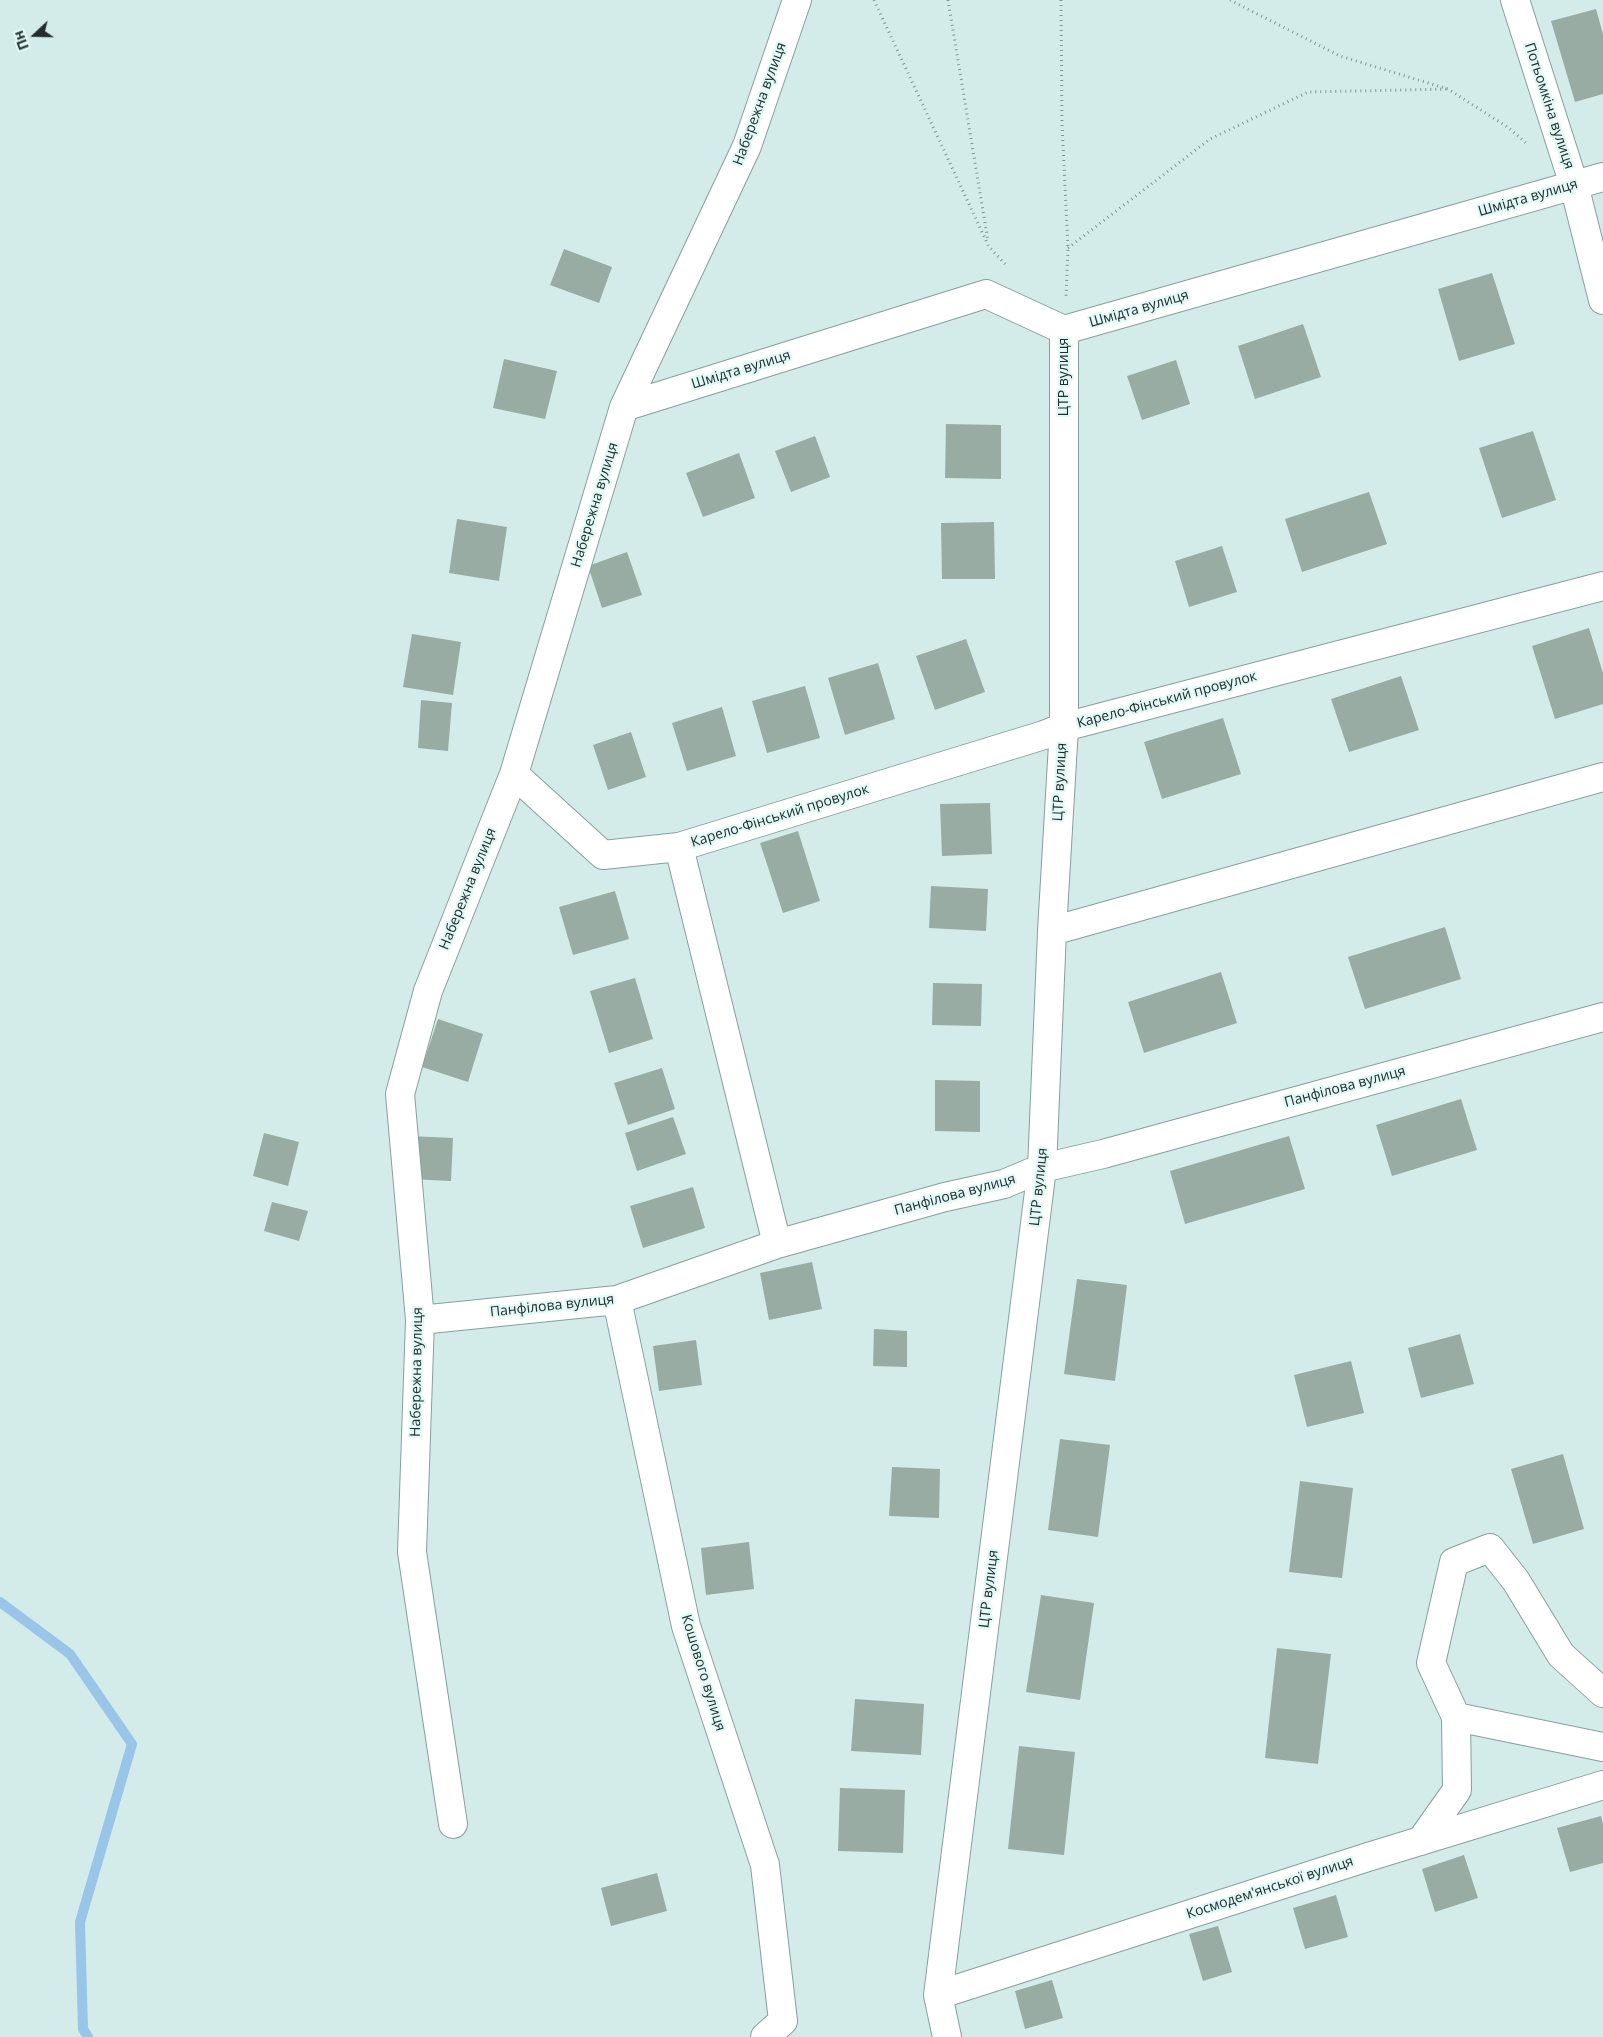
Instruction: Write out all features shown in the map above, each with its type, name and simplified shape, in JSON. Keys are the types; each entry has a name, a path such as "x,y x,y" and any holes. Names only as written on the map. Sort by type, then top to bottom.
{"street":[{"name":"Набережна вулиця","path":"453,1824 412,1552 420,1320 400,1094 428,991 514,774 624,407 748,146 797,0"},
{"name":"Потьомкіна вулиця","path":"1515,0 1574,185 1603,300"},
{"name":"Шмідта вулиця","path":"624,407 986,294 1064,330 1603,177"},
{"name":"ЦТР вулиця","path":"947,2037 938,1995 1042,1168 1052,930 1064,727 1064,330"},
{"name":"Карело-Фінський провулок","path":"514,774 602,855 679,847 1044,735 1064,727 1603,586"},
{"path":"1052,930 1603,777"},
{"path":"679,847 777,1244"},
{"name":"Панфілова вулиця","path":"420,1320 617,1300 777,1244 945,1197 1004,1184 1042,1168 1103,1154 1603,1017"},
{"name":"Кошового вулиця","path":"617,1300 686,1626 765,1865 784,2021 766,2037"},
{"path":"1421,1841 1457,1790 1456,1717 1431,1664 1454,1562 1490,1548 1516,1582 1561,1655 1603,1693"},
{"path":"1456,1717 1603,1747"},
{"name":"Космодем'янської вулиця","path":"938,1995 1603,1785"}],"path":[{"path":"874,0 989,247 1008,267"},
{"path":"948,0 989,247"},
{"path":"1061,0 1062,125 1068,248 1064,330"},
{"path":"1230,0 1340,56 1448,89 1509,128 1531,147"},
{"path":"1068,248 1210,139 1308,92 1448,89"}],"building":[{"path":"1596,9 1603,34 1603,94 1575,102 1551,21"},
{"path":"564,249 612,267 599,303 550,285"},
{"path":"1492,273 1515,344 1459,361 1438,289"},
{"path":"1303,324 1321,377 1255,399 1238,346"},
{"path":"504,359 557,371 545,419 493,408"},
{"path":"1176,360 1190,404 1142,420 1127,376"},
{"path":"946,424 1001,425 1001,479 945,478"},
{"path":"1533,431 1556,500 1502,518 1479,448"},
{"path":"815,436 830,477 791,492 775,451"},
{"path":"739,453 755,498 703,517 686,473"},
{"path":"1369,492 1387,544 1302,572 1285,519"},
{"path":"457,519 507,527 499,581 449,573"},
{"path":"994,522 995,579 942,579 941,523"},
{"path":"1222,546 1237,592 1189,607 1175,561"},
{"path":"627,552 642,595 602,608 588,566"},
{"path":"1589,628 1603,673 1603,704 1555,719 1532,646"},
{"path":"412,634 461,642 453,695 403,687"},
{"path":"966,639 985,692 935,710 916,656"},
{"path":"878,663 895,719 845,735 828,678"},
{"path":"1401,676 1419,730 1349,752 1331,699"},
{"path":"805,686 820,738 767,753 752,701"},
{"path":"421,700 452,703 448,751 418,748"},
{"path":"722,707 736,756 687,771 672,723"},
{"path":"1223,718 1241,774 1162,799 1144,742"},
{"path":"631,732 646,777 608,790 593,745"},
{"path":"990,803 992,854 942,856 940,804"},
{"path":"798,831 820,901 783,913 760,843"},
{"path":"931,886 988,889 986,931 929,928"},
{"path":"615,891 629,939 573,955 559,907"},
{"path":"1445,927 1461,979 1365,1009 1348,957"},
{"path":"1221,972 1237,1023 1144,1053 1128,1002"},
{"path":"635,978 653,1039 609,1053 590,991"},
{"path":"933,983 982,984 981,1026 932,1025"},
{"path":"438,1019 483,1034 468,1082 422,1067"},
{"path":"662,1068 675,1109 628,1125 614,1083"},
{"path":"935,1080 980,1081 980,1132 935,1131"},
{"path":"1461,1099 1477,1150 1392,1176 1376,1125"},
{"path":"673,1117 686,1154 637,1171 625,1133"},
{"path":"264,1133 299,1142 288,1186 253,1176"},
{"path":"410,1136 453,1138 451,1181 409,1179"},
{"path":"1289,1136 1305,1189 1185,1224 1170,1171"},
{"path":"693,1187 705,1228 643,1248 630,1206"},
{"path":"272,1202 308,1211 299,1241 264,1231"},
{"path":"812,1262 822,1309 769,1320 760,1273"},
{"path":"1077,1279 1127,1285 1115,1381 1064,1374"},
{"path":"874,1329 907,1331 907,1367 873,1366"},
{"path":"1460,1334 1474,1384 1421,1398 1408,1348"},
{"path":"696,1340 702,1385 659,1391 653,1346"},
{"path":"1351,1361 1364,1413 1307,1427 1294,1375"},
{"path":"1060,1439 1110,1445 1098,1537 1048,1530"},
{"path":"1563,1454 1584,1529 1533,1544 1511,1469"},
{"path":"892,1467 940,1469 939,1518 889,1516"},
{"path":"1300,1481 1353,1488 1342,1578 1289,1572"},
{"path":"749,1542 754,1589 706,1595 701,1548"},
{"path":"1041,1595 1094,1603 1080,1700 1026,1692"},
{"path":"1277,1648 1331,1654 1318,1764 1265,1758"},
{"path":"855,1699 924,1704 921,1755 851,1751"},
{"path":"1019,1746 1075,1752 1064,1855 1008,1849"},
{"path":"840,1788 905,1790 903,1853 838,1851"},
{"path":"1601,1816 1603,1824 1603,1863 1570,1872 1557,1828"},
{"path":"1464,1855 1478,1898 1435,1912 1422,1869"},
{"path":"657,1873 667,1911 611,1926 601,1888"},
{"path":"1336,1895 1348,1937 1305,1949 1293,1908"},
{"path":"1218,1926 1232,1972 1203,1981 1189,1934"},
{"path":"1052,1980 1063,2018 1025,2029 1015,1991"}],"waterway":[{"path":"0,1602 70,1654 132,1744 80,1922 83,2029 88,2037"}]}
